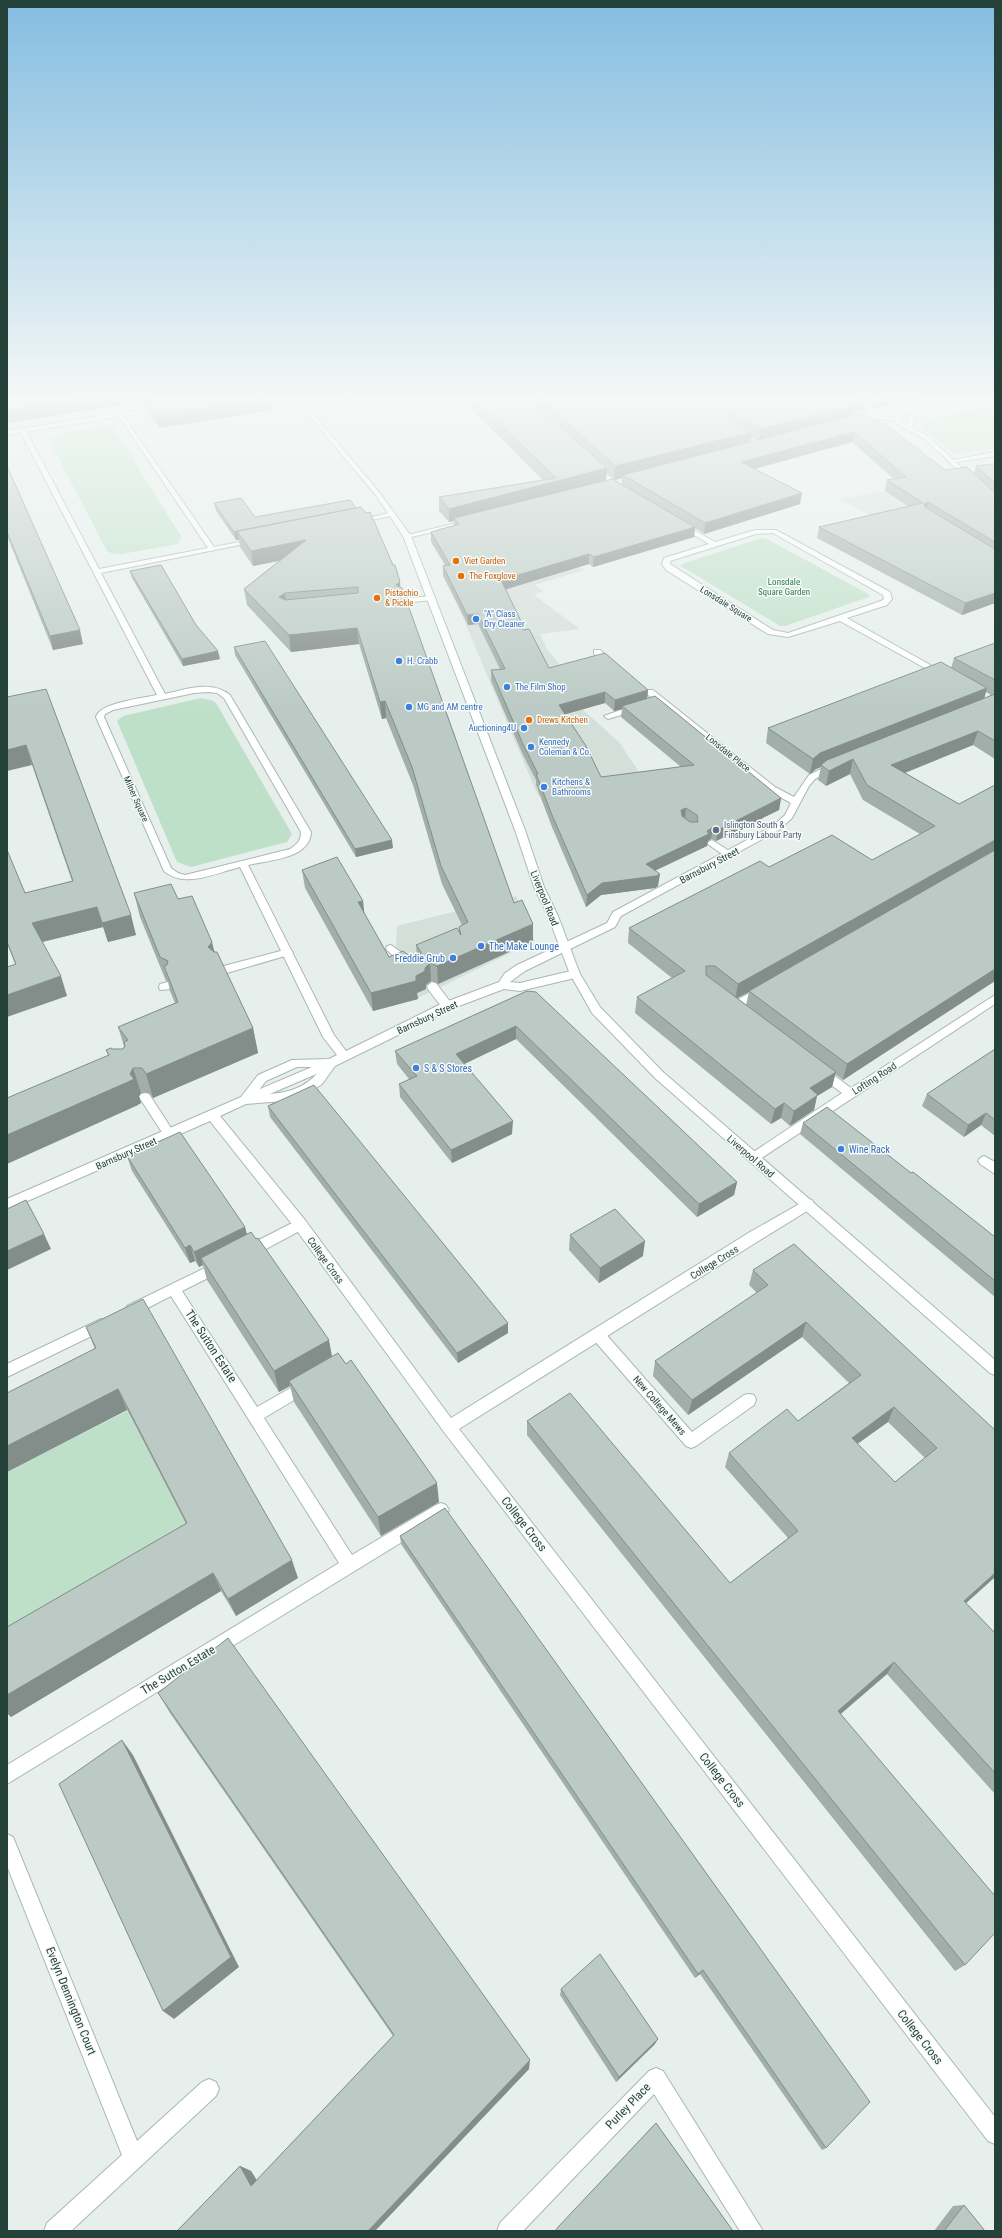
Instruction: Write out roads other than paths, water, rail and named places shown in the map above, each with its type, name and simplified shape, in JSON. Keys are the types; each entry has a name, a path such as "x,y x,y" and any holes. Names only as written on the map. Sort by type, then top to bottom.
{"street":[{"path":"61,502 162,697"},
{"path":"180,502 212,549"},
{"name":"Liverpool Road","path":"384,502 394,514 407,536 520,830 539,886 566,948 575,974 596,1010 636,1053 753,1158 808,1204 995,1369"},
{"path":"347,523 394,514"},
{"path":"407,536 474,520"},
{"path":"674,521 713,544"},
{"name":"Lonsdale Square","path":"774,531 887,594 888,599 884,603 841,618 795,634 778,634 669,568 666,564 667,560 754,532 774,531"},
{"path":"97,571 265,539"},
{"path":"402,601 430,598"},
{"path":"841,618 951,679"},
{"path":"597,652 620,670"},
{"name":"Milner Square","path":"208,689 220,691 227,697 306,832 303,845 293,851 185,878 174,875 167,869 100,717 101,713 110,708 162,697 208,689"},
{"name":"Lonsdale Place","path":"647,690 662,700 772,789 797,803"},
{"path":"608,716 662,700"},
{"name":"Barnsbury Street","path":"503,985 509,976 521,968 566,948 611,925 616,914 776,828 789,816 805,785 812,777 842,763"},
{"path":"712,843 728,854"},
{"path":"243,864 329,1037 345,1056"},
{"path":"390,948 416,970"},
{"path":"220,971 288,952"},
{"name":"Barnsbury Street","path":"244,1100 262,1078 296,1062 331,1063 447,1006 503,985 527,986 575,974"},
{"path":"432,986 447,1006"},
{"path":"735,1006 768,986"},
{"path":"724,998 747,1015"},
{"name":"Lofting Road","path":"753,1158 995,999"},
{"name":"Barnsbury Street","path":"7,1205 244,1100 282,1099 318,1082 331,1063"},
{"path":"814,1066 850,1093"},
{"path":"145,1097 169,1134"},
{"name":"College Cross","path":"212,1115 300,1224 449,1427 995,2134"},
{"path":"984,1161 995,1169"},
{"name":"College Cross","path":"449,1427 808,1204"},
{"path":"7,1371 174,1289 300,1224"},
{"name":"The Sutton Estate","path":"174,1289 350,1566"},
{"name":"New College Mews","path":"598,1335 691,1441 749,1400"},
{"path":"255,1416 320,1378"},
{"name":"The Sutton Estate","path":"7,1775 441,1510"},
{"name":"Evelyn Dennington Court","path":"7,1843 134,2158"},
{"name":"Purley Place","path":"508,2231 656,2078 752,2231"},
{"path":"55,2231 208,2089"}],"place":[{"name":"Viet Garden","path":"456,561"},
{"name":"The Foxglove","path":"461,576"},
{"name":"Pistachio & Pickle","path":"377,598"},
{"name":"\"A\" Class Dry Cleaner","path":"476,619"},
{"name":"H. Crabb","path":"399,661"},
{"name":"The Film Shop","path":"507,687"},
{"name":"MG and AM centre","path":"409,707"},
{"name":"Drews Kitchen","path":"529,720"},
{"name":"Auctioning4U","path":"524,728"},
{"name":"Kennedy Coleman & Co.","path":"531,747"},
{"name":"Kitchens & Bathrooms","path":"544,787"},
{"name":"Islington South & Finsbury Labour Party","path":"716,830"},
{"name":"The Make Lounge","path":"481,946"},
{"name":"Freddie Grub","path":"453,958"},
{"name":"S & S Stores","path":"416,1068"},
{"name":"Wine Rack","path":"841,1149"}],"park label":[{"name":"Lonsdale Square Garden","path":"784,588"}]}
